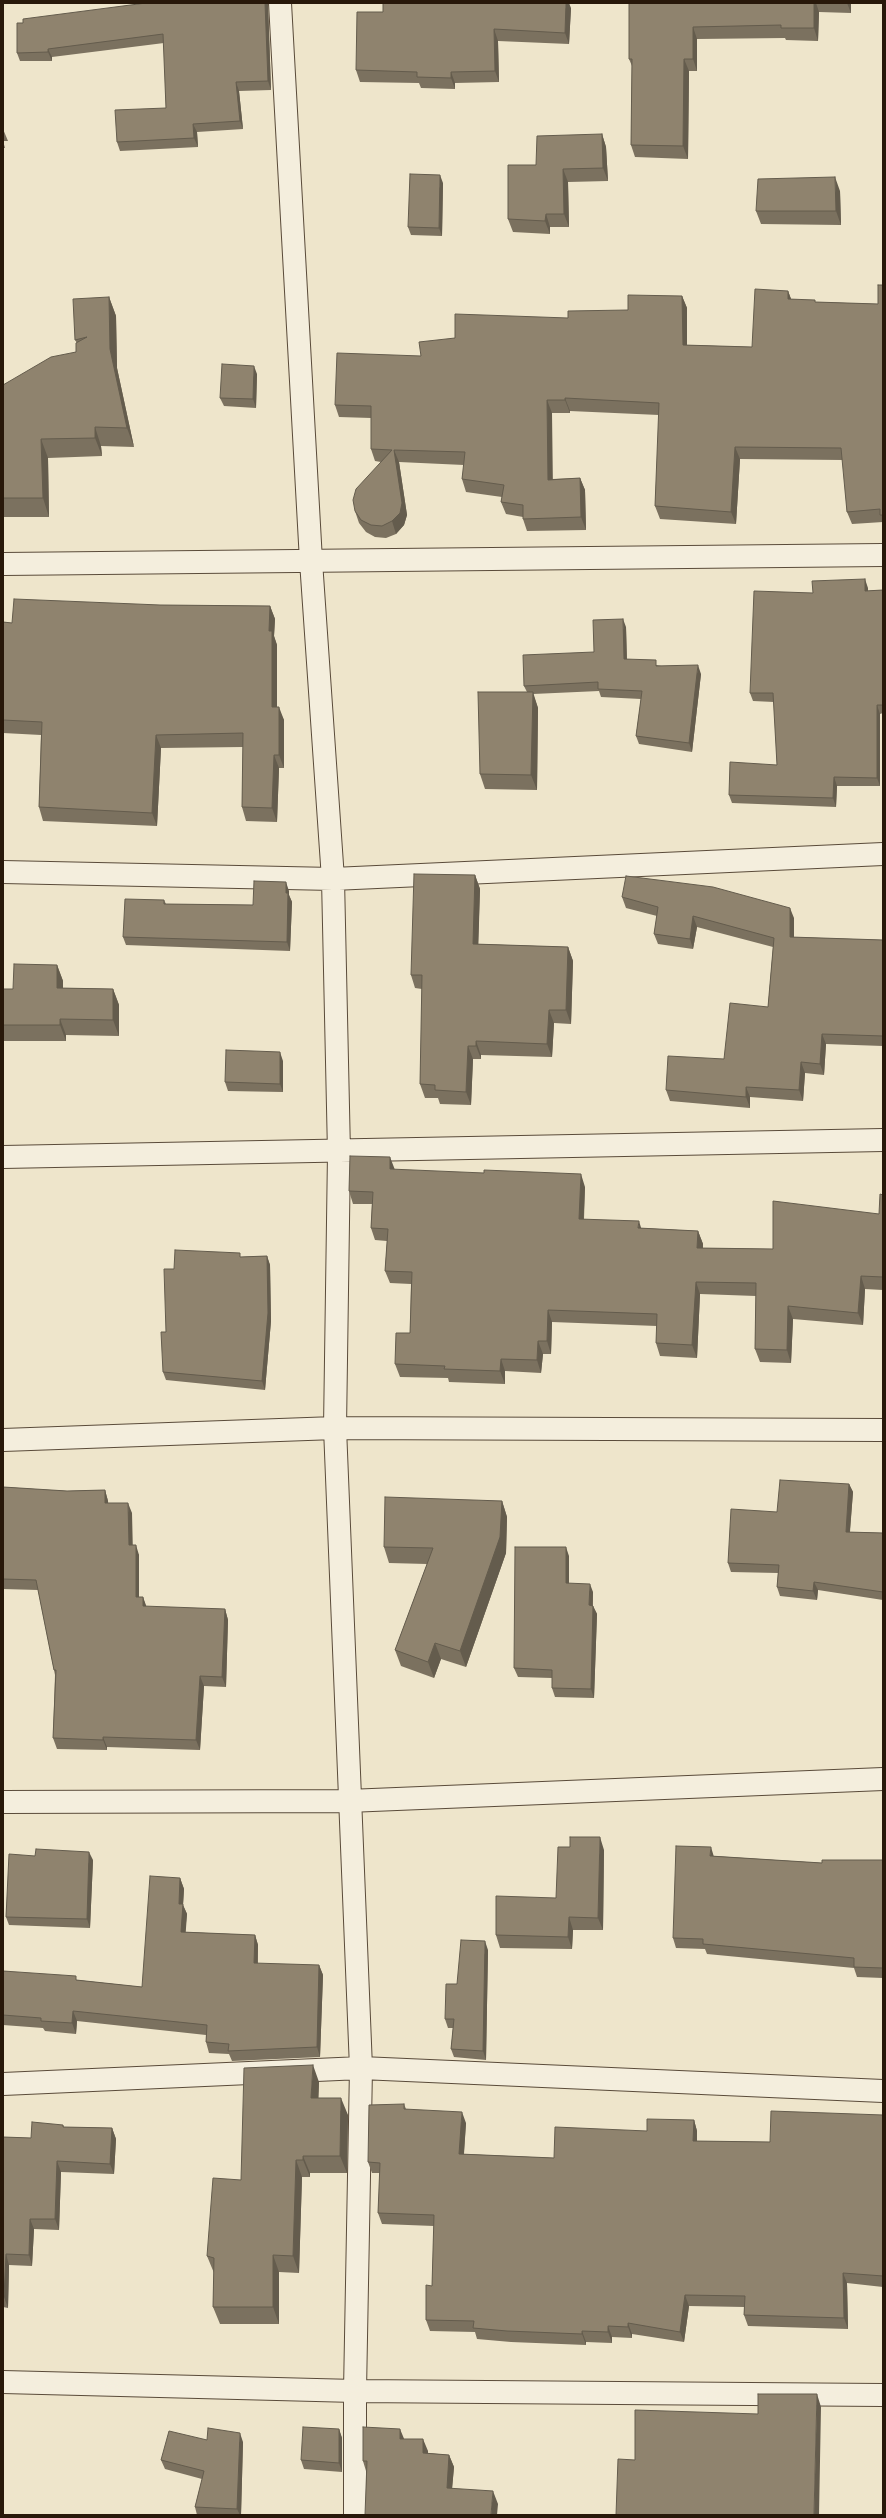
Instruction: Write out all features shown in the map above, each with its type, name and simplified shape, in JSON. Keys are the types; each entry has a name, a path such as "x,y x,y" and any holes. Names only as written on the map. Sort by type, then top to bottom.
{"street":[{"path":"280,3 311,561 333,879 339,1153 335,1428 348,1801 361,2068 355,2390 355,2515"},
{"path":"3,564 883,555"},
{"path":"3,872 333,879 883,854"},
{"path":"3,1158 339,1153 883,1140"},
{"path":"3,1440 335,1428 883,1430"},
{"path":"3,1802 348,1801 883,1779"},
{"path":"3,2084 361,2068 883,2091"},
{"path":"3,2382 355,2390 883,2395"}],"building":[{"path":"146,3 265,3 268,81 236,82 240,121 193,124 194,138 117,142 115,110 166,108 163,34 48,49 48,52 17,53 17,23 23,23 23,19"},
{"path":"383,3 566,3 565,33 494,29 495,71 451,72 451,78 417,77 417,72 356,70 357,12 383,12"},
{"path":"629,3 814,3 814,28 781,28 781,25 693,27 693,59 684,59 683,146 631,145 632,59 629,59"},
{"path":"602,134 603,168 563,169 564,214 546,214 545,221 508,219 508,165 536,165 537,136"},
{"path":"410,174 440,175 439,228 408,227"},
{"path":"835,177 836,211 756,211 758,179"},
{"path":"878,285 883,285 883,515 880,515 880,509 847,512 841,448 735,447 731,512 655,506 659,403 565,398 565,400 547,400 548,480 580,478 581,517 523,519 523,505 501,502 504,485 462,479 465,452 394,450 402,503 400,513 392,521 382,526 371,525 361,520 355,511 353,500 356,489 392,450 371,449 371,406 335,405 337,353 421,356 419,342 455,338 455,314 568,318 568,311 628,310 628,295 682,296 683,345 752,347 755,289 788,291 788,299 815,300 815,302 878,304"},
{"path":"109,297 110,349 127,428 95,427 95,438 41,439 43,498 3,498 3,385 51,357 76,352 76,343 87,337 75,340 73,299"},
{"path":"222,364 254,366 253,399 220,398"},
{"path":"865,579 865,591 883,590 883,705 877,705 877,778 834,777 833,798 729,795 730,762 777,765 773,693 750,693 754,591 813,593 812,581"},
{"path":"14,599 160,605 270,606 269,631 272,631 272,707 279,707 279,755 274,755 272,808 242,807 243,733 156,735 152,813 39,807 42,722 3,720 3,622 12,623"},
{"path":"623,619 624,659 656,660 656,666 698,665 689,743 636,736 642,691 598,689 598,682 524,686 523,655 594,652 593,620"},
{"path":"478,692 533,692 531,775 480,774"},
{"path":"414,874 475,875 473,944 568,947 566,1010 549,1010 547,1044 476,1041 476,1046 468,1046 466,1092 435,1090 435,1085 420,1084 422,975 411,975"},
{"path":"626,876 713,887 790,908 790,937 883,940 883,1036 822,1034 820,1064 801,1062 799,1090 746,1087 746,1097 666,1090 668,1056 724,1059 730,1003 768,1007 774,938 693,916 690,939 654,934 658,907 622,897"},
{"path":"254,881 286,882 286,893 288,893 287,942 123,937 125,899 164,900 164,904 253,905"},
{"path":"14,964 57,965 57,988 113,989 113,1020 60,1019 60,1025 3,1025 3,989 13,989"},
{"path":"226,1050 280,1052 280,1084 225,1082"},
{"path":"350,1156 390,1157 390,1169 484,1173 484,1170 581,1174 579,1219 639,1221 638,1228 698,1231 697,1248 773,1249 773,1201 879,1214 880,1194 883,1195 883,1277 861,1276 858,1313 788,1306 787,1350 755,1349 756,1283 696,1282 692,1345 656,1343 657,1314 548,1310 547,1341 538,1341 537,1360 501,1359 500,1371 444,1369 445,1366 395,1364 396,1333 410,1333 412,1272 385,1271 388,1229 371,1228 373,1192 349,1191"},
{"path":"175,1250 240,1253 240,1257 267,1256 268,1313 262,1381 163,1372 161,1332 166,1332 164,1269 174,1269"},
{"path":"780,1480 849,1484 846,1532 883,1533 883,1592 814,1582 813,1591 777,1587 779,1565 728,1563 731,1509 777,1512"},
{"path":"3,1487 67,1491 105,1490 105,1503 128,1503 129,1545 136,1545 136,1597 143,1597 143,1606 225,1609 222,1677 200,1676 196,1740 103,1737 103,1740 53,1738 56,1670 54,1670 36,1580 3,1579"},
{"path":"385,1497 502,1501 500,1537 460,1651 435,1643 428,1662 395,1650 433,1548 384,1547"},
{"path":"515,1547 566,1547 566,1583 590,1584 589,1605 593,1606 591,1689 552,1688 552,1670 514,1668"},
{"path":"570,1837 600,1837 598,1918 569,1917 568,1937 496,1935 496,1896 556,1898 558,1847 570,1847"},
{"path":"676,1846 711,1847 710,1856 822,1863 822,1860 883,1860 883,1968 854,1967 854,1958 703,1944 703,1939 673,1938"},
{"path":"36,1849 89,1852 87,1919 6,1917 9,1854 35,1856"},
{"path":"150,1876 180,1878 179,1904 183,1904 181,1932 255,1935 254,1963 319,1965 317,2047 228,2051 229,2044 206,2042 207,2025 73,2011 72,2023 41,2021 41,2018 3,2015 3,1971 76,1976 76,1980 142,1987"},
{"path":"461,1940 485,1941 483,2051 451,2049 454,2019 445,2019 446,1984 457,1984"},
{"path":"313,2065 311,2098 341,2098 340,2156 303,2156 303,2160 296,2160 293,2256 273,2255 273,2307 213,2307 214,2258 207,2256 213,2178 241,2180 244,2068"},
{"path":"404,2104 404,2109 462,2112 459,2154 554,2158 555,2127 647,2131 647,2119 694,2120 693,2141 770,2142 771,2111 883,2115 883,2276 843,2273 844,2318 744,2315 745,2296 685,2295 680,2332 628,2323 628,2327 608,2326 608,2332 582,2331 582,2334 507,2331 473,2328 474,2321 426,2320 426,2285 432,2286 434,2215 378,2213 380,2163 368,2162 369,2105"},
{"path":"32,2122 63,2125 63,2127 112,2128 110,2164 57,2161 55,2219 30,2219 29,2255 6,2254 3,2297 3,2137 31,2138"},
{"path":"758,2394 817,2394 814,2515 616,2515 618,2459 635,2460 635,2410 758,2414"},
{"path":"303,2427 339,2429 339,2463 301,2460"},
{"path":"363,2427 400,2429 400,2439 423,2439 423,2453 449,2455 447,2488 493,2491 491,2515 365,2515 367,2461 363,2461"},
{"path":"208,2428 240,2433 237,2509 195,2507 204,2471 161,2460 169,2431 207,2440"}]}
